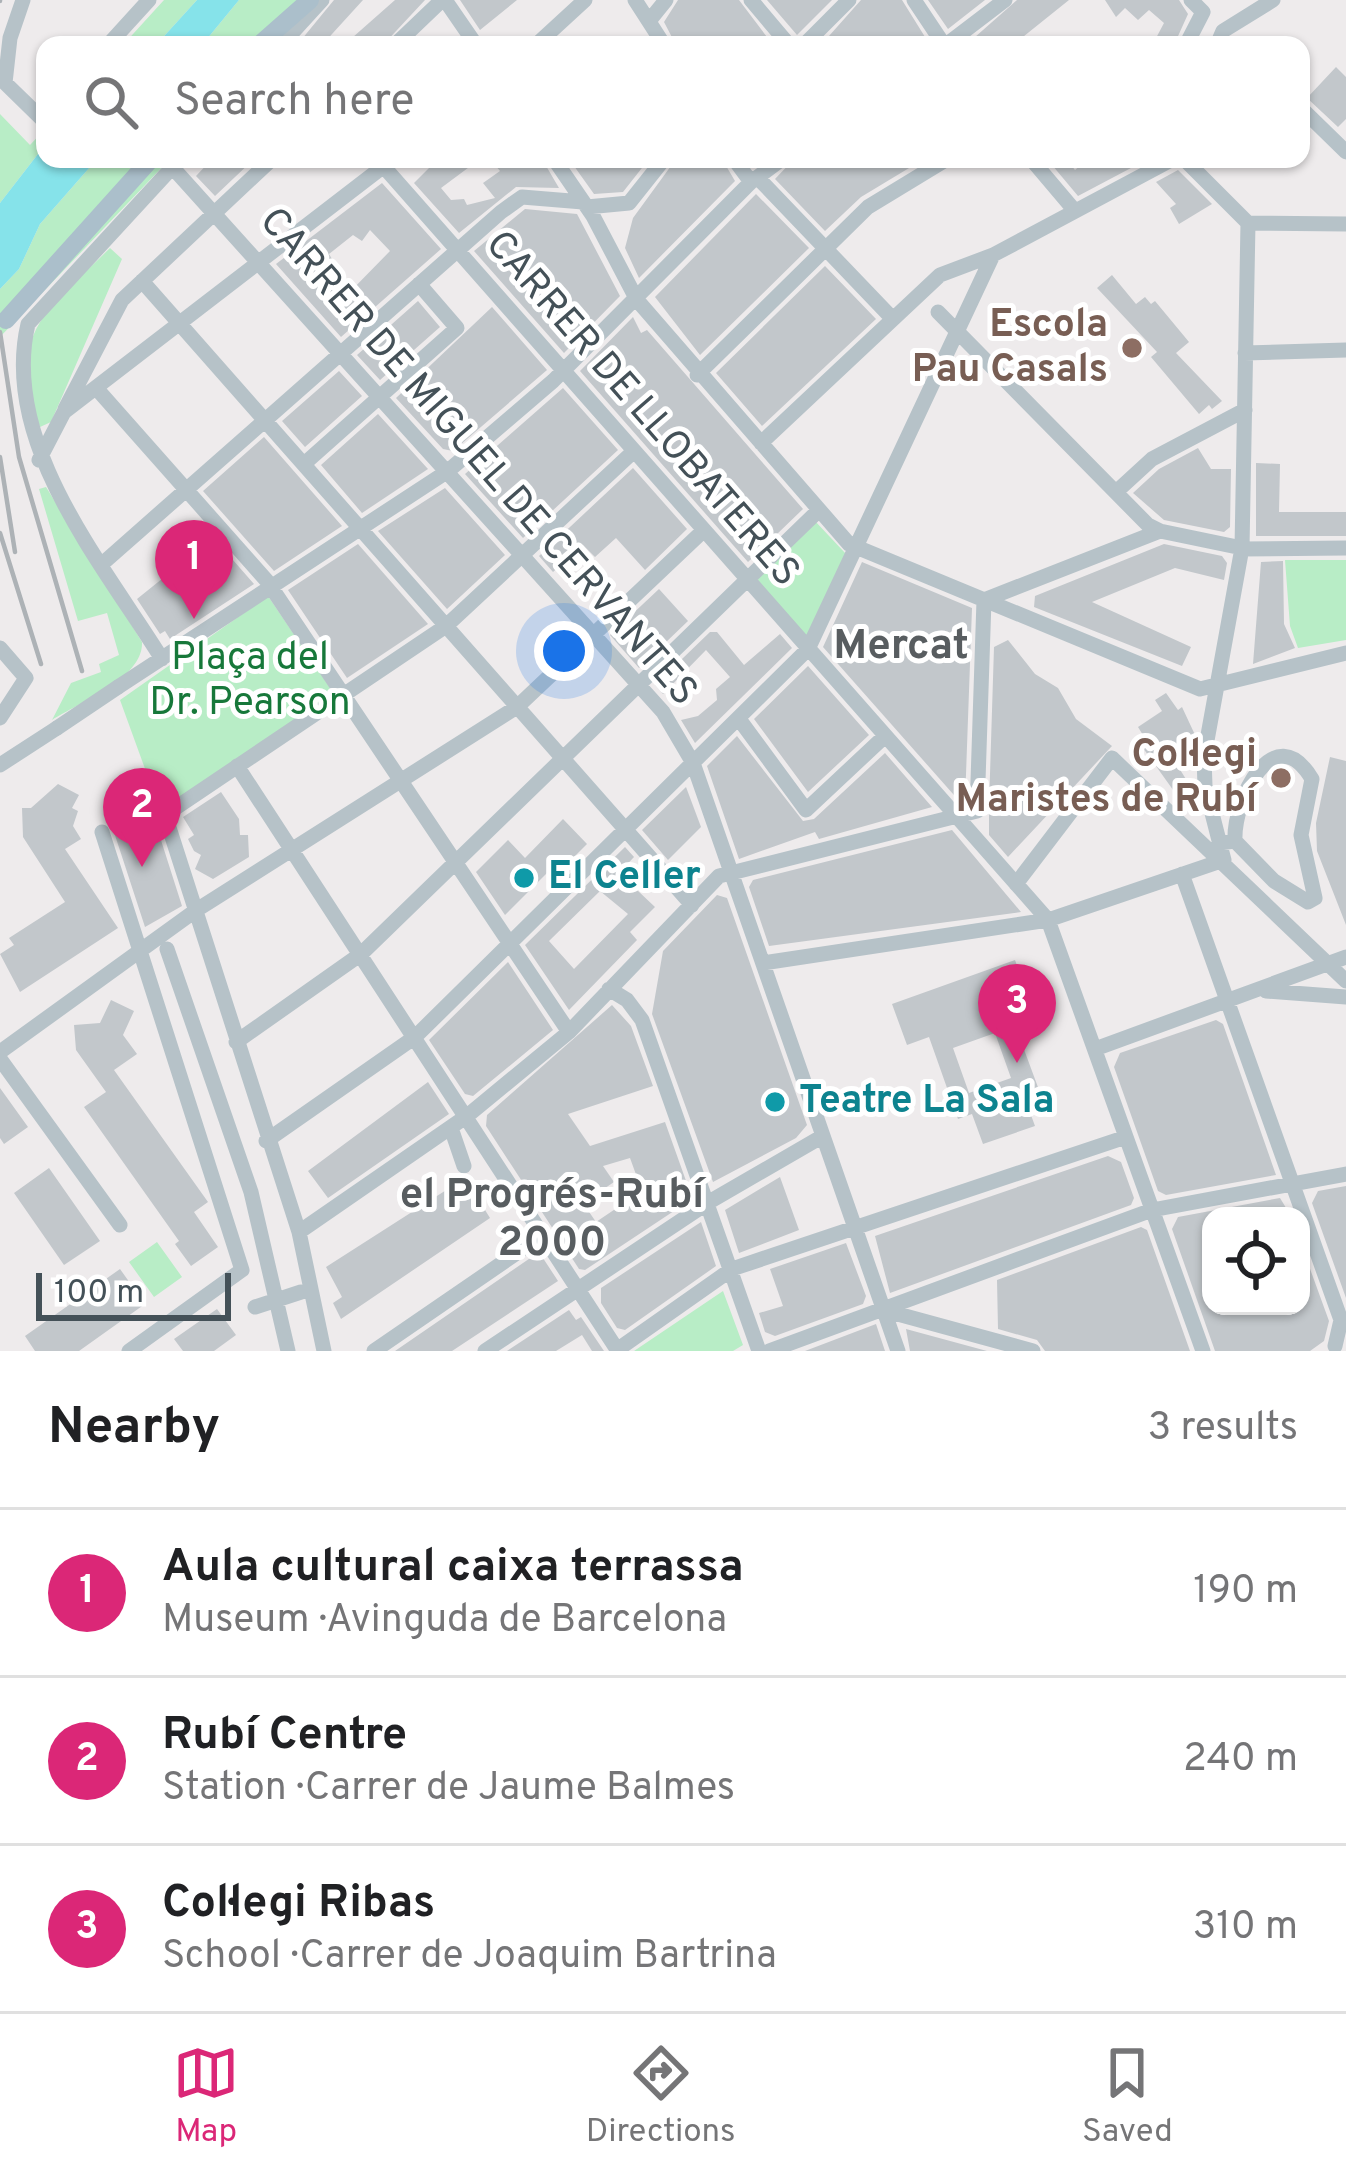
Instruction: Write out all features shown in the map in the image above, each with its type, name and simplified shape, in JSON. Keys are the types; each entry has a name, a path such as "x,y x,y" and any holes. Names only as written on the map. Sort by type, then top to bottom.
{"main road":[{"path":"263,36 293,0"},
{"path":"267,36 310,0"},
{"path":"6,320 143,168"}],"street":[{"path":"22,0 10,38 4,83 36,110"},
{"path":"115,36 149,0"},
{"path":"289,36 322,0"},
{"path":"404,36 443,0 469,36"},
{"path":"546,36 585,0"},
{"path":"635,0 658,36"},
{"path":"649,21 666,0"},
{"path":"751,0 781,36"},
{"path":"823,0 833,17"},
{"path":"813,36 849,0"},
{"path":"914,0 939,36"},
{"path":"957,36 1005,0"},
{"path":"1191,0 1203,12 1191,36"},
{"path":"1223,36 1273,0"},
{"path":"1310,117 1346,152"},
{"path":"162,658 39,463 22,348 28,324 171,168"},
{"name":"CARRER DE MIGUEL DE CERVANTES","path":"180,168 641,684 694,765 898,1351"},
{"path":"39,463 39,451 122,300 262,168"},
{"path":"64,412 182,325 375,168"},
{"name":"CARRER DE LLOBATERES","path":"390,168 1048,920"},
{"path":"560,168 637,300 697,375 857,548 1200,689 1346,653"},
{"path":"103,564 522,197 585,205 629,203 657,168"},
{"path":"743,168 890,316"},
{"path":"0,765 448,471 637,300 770,168"},
{"path":"697,375 868,207 932,168"},
{"path":"1039,168 1075,211"},
{"path":"760,443 890,316 940,275 993,255 1156,168"},
{"path":"1193,168 1248,223 1346,224"},
{"path":"1248,223 1242,549 1213,688 1205,786 1226,848 1346,982"},
{"path":"266,1141 415,1037 808,650 993,255"},
{"path":"142,281 692,904"},
{"path":"304,464 457,328 419,284"},
{"path":"938,312 1116,492 1160,530 1242,549 1346,548"},
{"path":"1245,353 1346,350"},
{"path":"97,388 270,587 569,1032"},
{"path":"1116,492 1152,459 1245,410"},
{"path":"324,1351 299,1232 165,815 446,626 634,451"},
{"path":"236,1042 361,954 819,510"},
{"path":"984,600 1160,530"},
{"path":"167,942 195,911 294,853 517,707 703,531"},
{"path":"299,1232 451,1128 569,1032 692,904 731,871 977,812 984,600"},
{"path":"0,648 26,678 0,718"},
{"path":"739,719 806,810 885,736"},
{"path":"763,963 1048,920 1182,874 1226,848 1234,818 1259,768 1273,756 1289,755 1312,779 1301,835 1315,898 1308,902 1226,848 1112,758 1016,884"},
{"path":"237,766 617,1350 731,1269 1126,1137"},
{"path":"102,832 242,1270 129,1351"},
{"path":"1182,874 1344,1320 1336,1345"},
{"path":"1048,920 1202,1351"},
{"path":"120,1225 0,1056 144,953 186,932 201,938"},
{"path":"167,942 250,1192 288,1351"},
{"path":"1095,1049 1346,957"},
{"path":"609,989 627,1000 642,1020 759,1351"},
{"path":"1263,990 1346,997"},
{"path":"451,1128 464,1166"},
{"path":"485,1351 709,1202 823,1136"},
{"path":"769,1351 969,1273 1152,1210 1346,1174"},
{"path":"374,1351 543,1235"},
{"path":"254,1306 301,1292"},
{"path":"883,1310 1026,1350"}],"green space":[{"path":"164,0 197,0 164,36 131,36"},
{"path":"239,0 316,0 283,36 209,36"},
{"path":"0,114 30,145 36,139 36,157 0,203"},
{"path":"89,168 161,168 0,337 0,289 19,269 40,224"},
{"path":"110,248 122,259 51,422 40,427 30,395 30,345 52,306"},
{"path":"46,487 142,642 140,655 122,678 52,720 71,683 101,672 99,664 119,655 107,613 78,621 39,489"},
{"path":"815,521 846,554 807,638 755,579"},
{"path":"1285,560 1346,560 1346,640 1298,648 1290,626"},
{"name":"Plaça del Dr. Pearson","path":"268,596 335,695 160,810 120,700"},
{"path":"157,1242 182,1277 154,1297 129,1262"},
{"path":"723,1291 743,1345 733,1351 634,1351"}],"water":[{"path":"197,0 239,0 209,36 164,36"},
{"path":"36,157 36,168 89,168 40,224 19,269 0,289 0,203"}],"building":[{"path":"334,0 363,0 330,36 304,36"},
{"path":"395,0 425,0 391,36 354,36"},
{"path":"460,0 517,0 480,30"},
{"path":"678,0 739,0 766,36 671,36 664,22"},
{"path":"767,0 832,0 797,35"},
{"path":"861,0 902,0 924,36 829,36"},
{"path":"928,0 985,0 948,29"},
{"path":"1017,0 1069,0 1024,36 976,36"},
{"path":"1105,0 1179,0 1188,14 1178,36 1157,36 1164,23 1149,10 1138,20 1125,8 1116,17"},
{"path":"1336,67 1346,77 1346,119 1338,127 1310,101 1310,95"},
{"path":"204,168 245,168 215,196 196,176"},
{"path":"429,168 468,168 441,188 451,200 464,199 467,205 495,198 483,183 500,171 498,168 547,168 559,188 516,187 459,233 414,183"},
{"path":"575,168 642,168 623,192 594,194"},
{"path":"669,168 727,168 735,181 639,278 625,248 633,218"},
{"path":"785,168 909,168 861,197 825,231 775,179"},
{"path":"1055,168 1131,168 1078,196"},
{"path":"1178,170 1212,204 1179,224 1170,208 1176,204 1156,182"},
{"path":"382,183 441,249 341,337 276,264","holes":["370,230 390,251 343,299 331,278 339,271 329,254 353,235 362,241"]},
{"path":"756,194 809,248 700,355 655,297"},
{"path":"525,209 577,214 620,296 564,353 474,251"},
{"path":"825,266 876,319 762,426 716,373"},
{"path":"1112,275 1136,304 1145,297 1151,304 1155,301 1189,342 1176,353 1222,401 1199,414 1151,357 1157,352 1097,288"},
{"path":"418,301 440,327 380,380 357,355"},
{"path":"492,307 547,370 453,451 443,449 396,398"},
{"path":"633,317 641,333 647,330 803,509 748,562 580,371"},
{"path":"339,371 362,396 305,447 282,421"},
{"path":"563,388 618,450 523,538 465,474"},
{"path":"378,414 428,469 362,513 321,465"},
{"path":"264,437 342,526 274,571 203,491"},
{"path":"1198,448 1211,469 1231,469 1230,527 1224,532 1164,520 1133,493 1159,469"},
{"path":"1256,463 1280,464 1279,512 1346,512 1346,536 1256,536"},
{"path":"633,468 687,529 645,570 616,538 595,557 583,545 553,572 539,556"},
{"path":"445,488 505,555 447,609 378,531"},
{"path":"211,535 254,584 170,639 165,631 160,634 137,599 178,566 189,580 203,566 193,551"},
{"path":"358,544 428,624 347,678 288,590"},
{"path":"1164,544 1222,556 1227,563 1224,580 1175,568 1092,602 1191,647 1182,666 1034,607 1035,596"},
{"path":"1283,561 1284,624 1295,648 1253,664 1261,562"},
{"path":"862,562 972,608 965,802 961,803 823,647"},
{"path":"659,589 688,621 639,668 610,635"},
{"path":"710,632 717,632 744,665 780,634 792,648 695,743 681,720 698,716 717,700 716,689 730,677 706,650 663,694 655,685"},
{"path":"1008,640 1035,674 1058,688 1076,719 1112,746 1008,857 989,835 989,806 994,647"},
{"path":"808,666 869,735 808,792 754,719"},
{"path":"1166,693 1178,710 1182,707 1196,737 1179,751 1187,763 1179,768 1194,792 1181,801 1143,748 1149,745 1138,727 1162,711 1155,700"},
{"path":"737,736 803,821 814,819 885,753 932,807 819,839 815,832 739,859 707,766"},
{"path":"1330,757 1346,761 1346,925 1317,851 1316,823"},
{"path":"58,784 79,795 72,808 78,811 73,826 81,839 65,849 118,928 20,992 0,954 14,945 9,938 65,902 23,837 22,808 31,808"},
{"path":"686,787 701,827 668,860 642,830"},
{"path":"221,792 239,819 240,835 248,835 249,857 213,879 195,869 201,855 188,839 194,835 183,817"},
{"path":"152,812 182,906 145,927 112,826"},
{"path":"563,819 587,844 570,861 565,855 505,915 476,872 508,840 525,858"},
{"path":"952,830 1021,912 769,946 749,887 753,880"},
{"path":"625,847 634,857 619,873 655,907 630,932 637,940 569,1010 525,945","holes":["600,891 628,914 574,969 549,941"]},
{"path":"717,895 727,898 807,1125 796,1138 713,1182 652,1014 663,951"},
{"path":"1015,960 1022,979 1001,987 1039,1090 1024,1096 1035,1126 983,1144 972,1114 958,1119 929,1037 907,1045 892,1004","holes":["995,1033 1011,1078 969,1093 953,1048"]},
{"path":"508,962 553,1030 473,1096 465,1094 429,1040"},
{"path":"111,1000 134,1011 123,1035 137,1054 114,1070 208,1202 194,1212 218,1247 191,1266 175,1244 179,1241 84,1107 106,1092 76,1050 74,1025 100,1023"},
{"path":"612,1005 631,1026 653,1086 568,1114 590,1146 665,1122 690,1192 686,1203 585,1270 579,1269 486,1126 487,1115","holes":["630,1158 642,1191 596,1222 583,1203 614,1182 603,1166"]},
{"path":"1216,1020 1223,1024 1276,1175 1166,1195 1158,1191 1114,1067 1120,1053"},
{"path":"428,1082 449,1114 328,1198 308,1171"},
{"path":"0,1088 28,1127 4,1144 0,1138"},
{"path":"1108,1156 1121,1162 1134,1198 1131,1205 890,1293 875,1236"},
{"path":"49,1168 100,1241 64,1265 14,1193"},
{"path":"780,1177 799,1230 739,1253 725,1210"},
{"path":"465,1178 490,1218 341,1319 333,1303 342,1297 326,1267"},
{"path":"1346,1186 1346,1298 1312,1203 1318,1191"},
{"path":"1280,1198 1286,1207 1232,1207"},
{"path":"1202,1213 1202,1314 1172,1229 1178,1217"},
{"path":"701,1222 716,1266 625,1330 617,1328 601,1303 601,1288"},
{"path":"1141,1227 1147,1230 1190,1351 1045,1351 1037,1340 998,1329 997,1280"},
{"path":"846,1243 866,1296 863,1304 775,1336 765,1332 759,1313 783,1306 770,1269"},
{"path":"539,1252 558,1281 452,1351 395,1351"},
{"path":"120,1269 145,1304 79,1351 35,1351 25,1336"},
{"path":"1310,1269 1329,1321 1324,1341 1310,1351 1215,1351 1202,1315 1310,1315"},
{"path":"217,1309 236,1335 214,1351 183,1351 174,1339"},
{"path":"569,1310 576,1320 581,1317 604,1351 592,1351 582,1335 556,1351 507,1351"},
{"path":"876,1324 885,1351 805,1351"},
{"path":"906,1329 987,1351 910,1351"}],"railway":[{"path":"0,332 19,457 82,671"},
{"path":"0,457 15,552"},
{"path":"0,533 41,664"}],"place":[{"name":"Escola Pau Casals","path":"1132,348"},
{"name":"Aula cultural caixa terrassa","path":"194,619"},
{"name":"Col·legi Maristes de Rubí","path":"1281,778"},
{"name":"Rubí Centre","path":"142,867"},
{"name":"El Celler","path":"524,878"},
{"name":"Col·legi Ribas","path":"1017,1063"},
{"name":"Teatre La Sala","path":"775,1102"}],"district":[{"name":"Mercat","path":"901,647"},
{"name":"el Progrés-Rubí 2000","path":"552,1220"}]}
